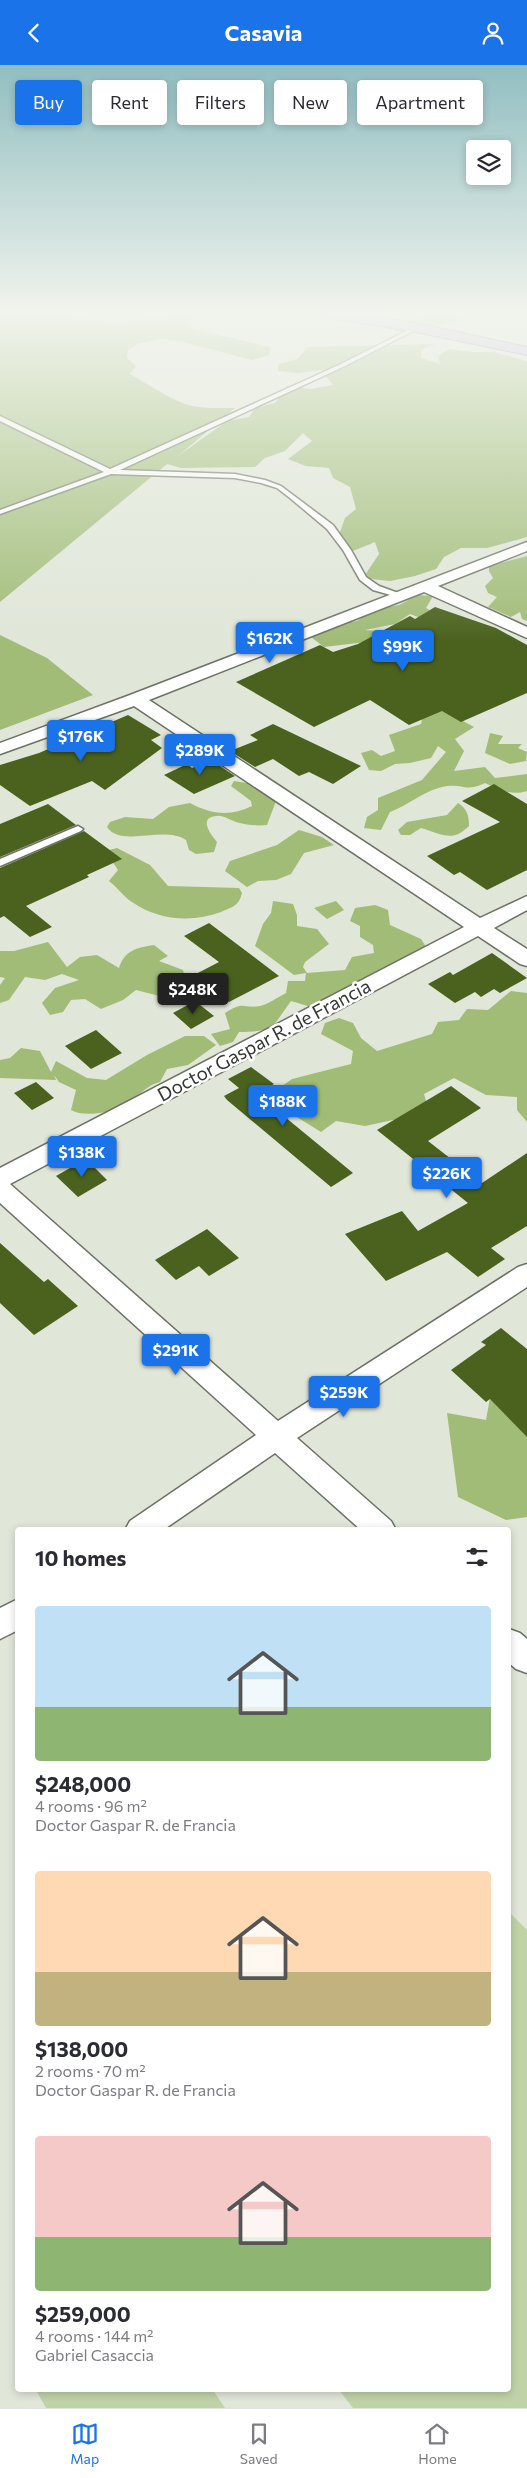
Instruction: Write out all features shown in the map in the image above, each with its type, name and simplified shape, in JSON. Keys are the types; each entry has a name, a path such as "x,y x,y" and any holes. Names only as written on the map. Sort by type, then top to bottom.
{"street":[{"path":"0,749 136,699 527,546"},
{"path":"426,586 527,633"},
{"path":"136,699 527,959"},
{"name":"Doctor Gaspar R. de Francia","path":"0,1179 527,902"},
{"path":"0,1189 378,1527"},
{"path":"144,1527 276,1437 527,1274"},
{"path":"0,1625 15,1615"},
{"path":"511,1645 527,1659"}],"lane":[{"path":"9,422 110,472 235,476 263,481 279,487 293,495 330,527 347,550 363,578 376,588 398,596"},
{"path":"0,512 110,472 218,422"},
{"path":"0,863 78,829"}],"green space":[{"path":"0,422 218,422 178,456 225,422 527,422 527,537 487,548 461,548 444,557 436,569 390,581 363,578 379,554 375,542 353,551 338,538 345,518 356,509 350,487 333,478 329,468 306,466 288,459 312,441 303,433 285,451 265,458 255,467 181,468 167,464 0,602"},
{"path":"527,556 527,621 522,619 520,612 511,617 488,607 497,597 488,593 485,586 493,578 489,571 489,566"},
{"path":"418,595 433,596 426,608 440,616 434,623 410,614 395,624 365,630 391,632 366,642 324,647 311,637 328,625 357,621 373,610 399,605"},
{"path":"0,635 47,658 93,695 0,730"},
{"path":"426,701 474,727 455,739 464,751 454,771 485,767 495,778 527,774 527,791 510,793 485,783 473,787 447,786 425,794 390,812 381,830 364,828 367,817 378,810 378,798 422,780 446,752 438,746 431,758 395,764 381,771 369,770 361,753 372,750 381,756 395,751 389,735 421,724"},
{"path":"490,733 503,736 498,744 522,744 518,748 527,752 526,761 510,764 485,753"},
{"path":"234,781 253,784 276,801 267,825 244,824 219,816 208,819 207,826 217,842 214,852 196,854 189,850 186,840 177,836 122,836 114,833 107,827 110,822 125,817 153,819 169,807 190,803 205,810 220,813 236,812 252,806 251,801 231,786"},
{"path":"458,803 467,813 469,826 457,834 447,836 421,828 410,835 401,835 398,830 407,822 447,815"},
{"path":"299,830 322,837 334,845 304,853 291,874 276,880 258,881 247,887 225,871 230,861 277,845"},
{"path":"117,848 150,865 168,886 239,888 242,893 241,897 234,906 228,909 198,918 175,918 152,913 129,900 109,881 118,870 108,855 109,850"},
{"path":"273,901 293,904 297,915 297,926 317,929 329,944 305,962 303,967 307,973 345,970 352,957 374,953 373,945 360,937 360,926 350,921 355,908 375,905 388,910 390,925 421,939 432,956 341,998 326,998 311,1007 291,1001 271,1027 260,1031 239,1032 233,1042 220,1046 211,1034 230,1029 225,1013 240,1006 254,1007 267,1004 286,993 288,981 305,981 306,973 294,975 255,946 263,924 271,913"},
{"path":"336,901 344,910 327,919 314,908"},
{"path":"48,942 67,967 80,957 97,955 119,968 124,957 132,951 154,945 168,956 159,961 183,970 186,982 171,999 136,990 123,1000 101,1009 85,999 71,1000 63,1012 50,1015 42,1003 55,988 79,980 62,974 45,980 25,977 9,1000 0,1003 0,985 5,978 0,977 0,951 14,951"},
{"path":"511,991 527,993 527,1122 517,1110 517,1097 486,1095 454,1078 424,1094 428,1108 421,1123 393,1120 365,1126 336,1121 321,1132 297,1117 278,1100 278,1089 292,1079 351,1064 353,1051 321,1034 325,1023 339,1018 353,1023 361,1038 377,1051 432,1034 438,1022 459,1020 467,1009 488,1010"},
{"path":"185,1036 204,1036 216,1045 188,1065 167,1069 160,1082 149,1087 120,1108 109,1111 88,1114 71,1110 76,1090 59,1082 54,1075 56,1080 0,1078 0,1060 10,1058 21,1048 40,1051 51,1072 56,1061 87,1078 106,1080 147,1055"},
{"path":"494,1376 527,1379 527,1517 506,1520 458,1497 447,1413 486,1420"},
{"path":"511,1914 527,1930 527,2408 353,2408 341,2392 511,2392"},
{"path":"37,2392 214,2392 225,2408 46,2408"}],"building":[{"path":"435,607 496,628 527,645 527,693 461,722 442,711 409,725 370,700 314,727 236,682 320,645 333,652 358,644 410,616 415,619"},
{"path":"128,715 161,735 151,740 162,748 105,790 92,781 30,806 0,785 0,765 39,753"},
{"path":"273,724 361,766 333,784 309,772 299,776 273,759 255,767 230,751 258,740 250,735"},
{"path":"211,760 235,776 194,794 164,775 187,764 192,768"},
{"path":"494,784 527,804 527,870 487,890 460,872 454,875 427,856 500,822 462,801"},
{"path":"48,804 76,825 0,857 0,824"},
{"path":"84,831 122,859 87,875 89,877 26,906 52,927 30,937 4,916 0,918 0,868"},
{"path":"209,923 279,976 229,1002 194,975 219,962 184,936"},
{"path":"492,953 527,978 500,993 494,989 481,997 475,992 455,1003 428,984 450,972 453,975"},
{"path":"195,1001 214,1016 191,1029 173,1013"},
{"path":"96,1030 122,1053 91,1069 65,1046"},
{"path":"251,1067 274,1084 257,1094 353,1173 331,1187 227,1100 224,1096 239,1088 228,1079"},
{"path":"36,1082 54,1098 32,1110 14,1093"},
{"path":"451,1086 481,1108 428,1141 482,1183 527,1153 527,1226 491,1248 505,1259 478,1277 447,1252 386,1281 345,1234 402,1211 418,1231 468,1203 377,1130"},
{"path":"86,1159 107,1180 78,1197 56,1176"},
{"path":"207,1229 239,1258 209,1276 199,1266 176,1280 155,1260"},
{"path":"0,1243 44,1282 48,1279 78,1306 34,1335 0,1303"},
{"path":"501,1328 527,1349 527,1437 490,1399 486,1402 451,1370 486,1345 481,1342"}]}
